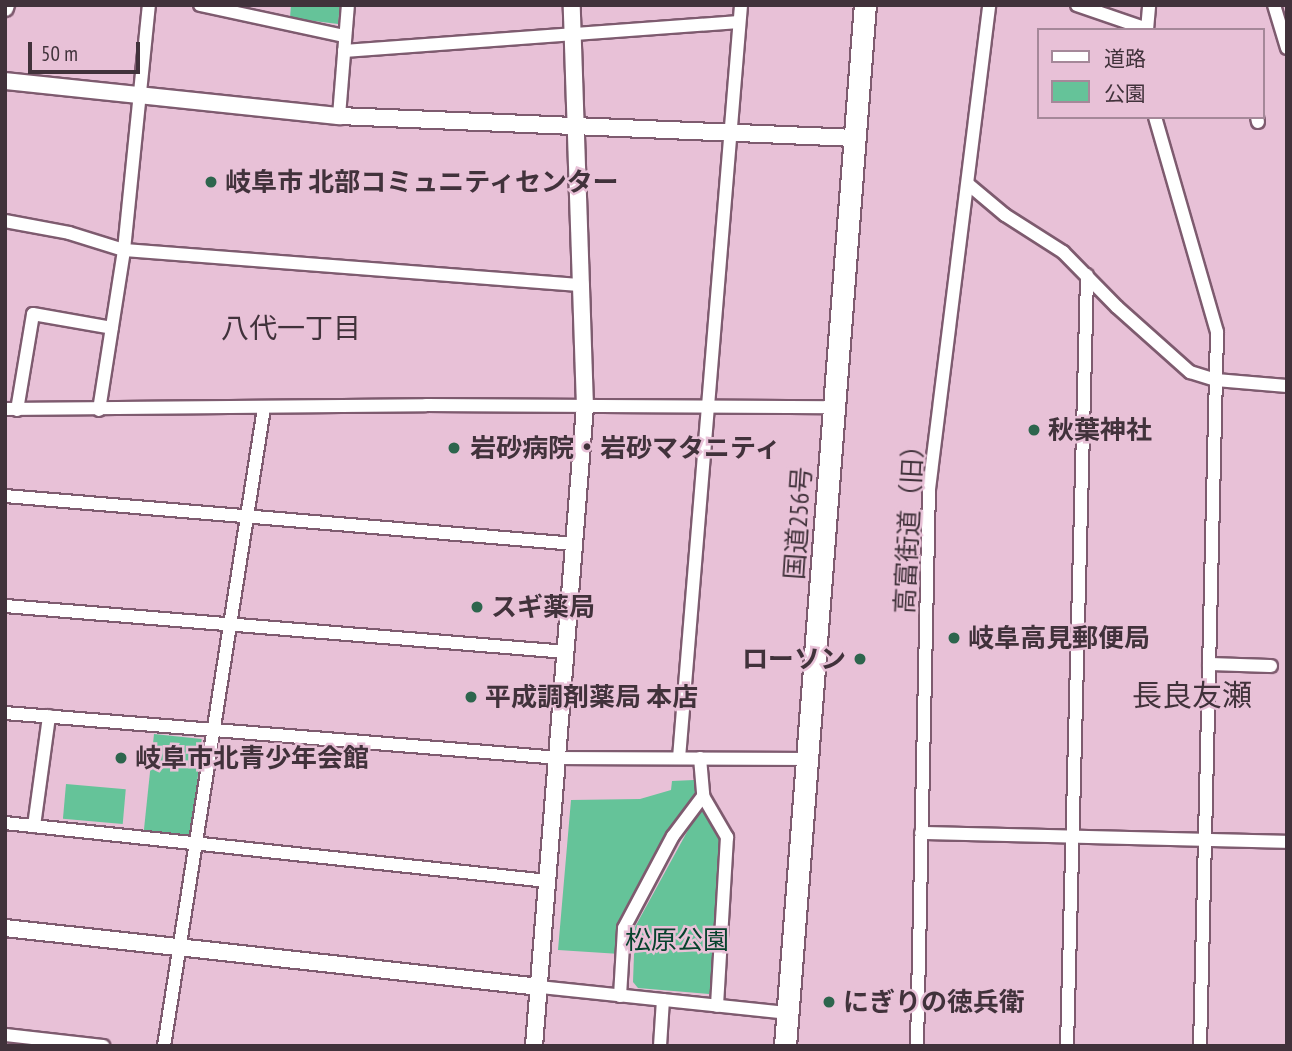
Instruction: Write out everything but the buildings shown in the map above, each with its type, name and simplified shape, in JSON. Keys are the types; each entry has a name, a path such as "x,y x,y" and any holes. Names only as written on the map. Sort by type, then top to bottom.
{"highway":[{"name":"国道256号","path":"785,1046 866,5"}],"street":[{"path":"99,410 124,250 149,5"},
{"path":"200,5 345,36"},
{"path":"339,116 348,5"},
{"path":"534,1046 585,407 572,5"},
{"path":"680,758 741,5"},
{"name":"高富街道（旧）","path":"918,1046 929,489 989,5"},
{"path":"1077,5 1144,28"},
{"path":"1147,28 1149,5"},
{"path":"1274,5 1287,48"},
{"path":"344,51 739,22"},
{"path":"5,81 339,116 856,138"},
{"path":"1156,119 1217,332 1200,1046"},
{"path":"968,184 1005,215 1063,252 1190,372 1216,380 1287,386"},
{"path":"5,221 69,233 124,250 583,285"},
{"path":"1066,1046 1087,275"},
{"path":"112,328 33,314 11,409 835,407"},
{"path":"164,1046 264,408"},
{"path":"5,496 575,544"},
{"path":"5,607 567,652"},
{"path":"1209,664 1271,666"},
{"path":"5,713 559,758 808,759"},
{"path":"34,826 49,716"},
{"path":"701,758 703,796 727,836 718,1006"},
{"path":"620,996 624,928 673,836 703,796"},
{"path":"5,823 548,881"},
{"path":"921,833 1287,842"},
{"path":"5,928 788,1013"},
{"path":"660,1046 663,1000"},
{"path":"5,1035 103,1046"}],"green space":[{"path":"291,5 340,5 338,24 290,18"},
{"path":"154,734 202,739 192,835 144,830"},
{"path":"694,780 696,796 676,819 621,918 620,954 558,950 571,800 640,799 671,790 672,781"},
{"path":"66,784 126,789 123,824 63,819"},
{"name":"松原公園","path":"699,810 706,810 729,845 717,972 709,994 638,988 633,982 635,927"}],"place":[{"name":"岐阜市 北部コミュニティセンター","path":"211,182"},
{"name":"秋葉神社","path":"1034,430"},
{"name":"岩砂病院・岩砂マタニティ","path":"454,448"},
{"name":"スギ薬局","path":"477,607"},
{"name":"岐阜高見郵便局","path":"954,638"},
{"name":"ローソン","path":"860,659"},
{"name":"平成調剤薬局 本店","path":"471,697"},
{"name":"岐阜市北青少年会館","path":"121,758"},
{"name":"にぎりの徳兵衛","path":"829,1002"}],"district":[{"name":"八代一丁目","path":"291,328"},
{"name":"長良友瀬","path":"1192,695"}]}
